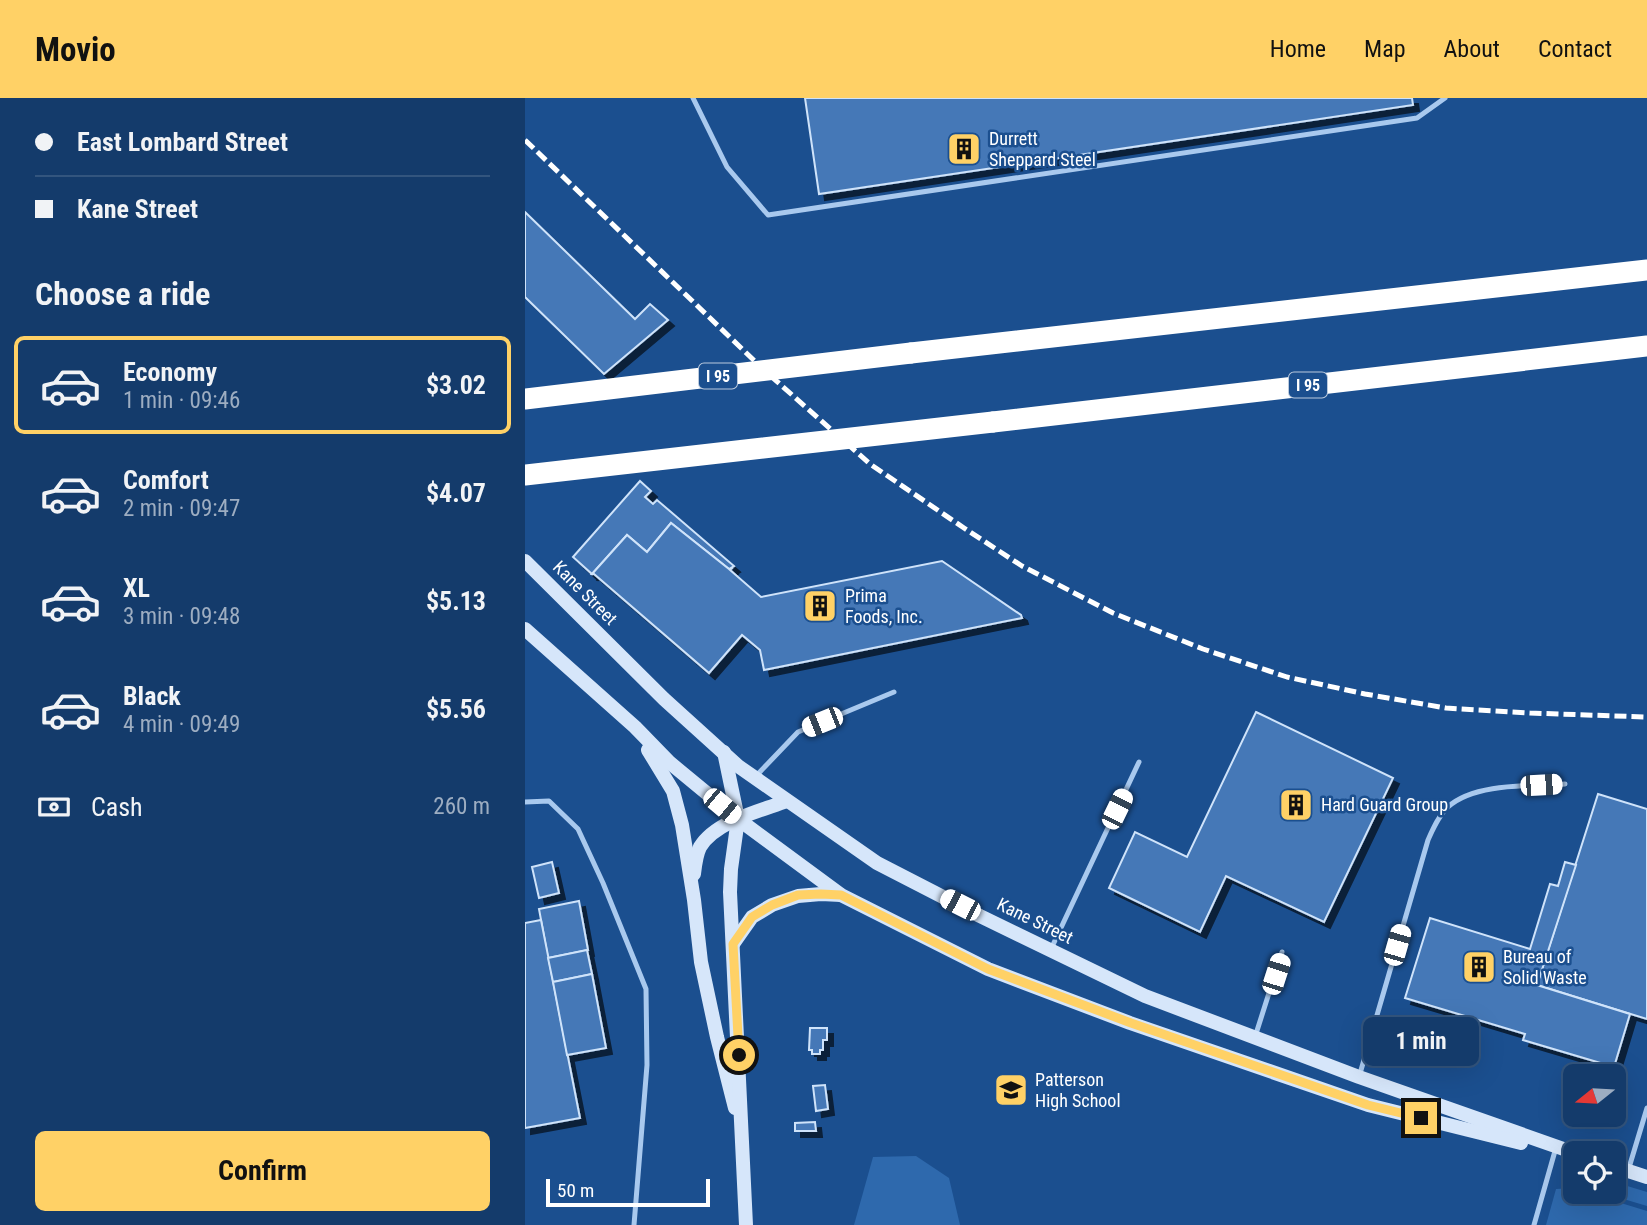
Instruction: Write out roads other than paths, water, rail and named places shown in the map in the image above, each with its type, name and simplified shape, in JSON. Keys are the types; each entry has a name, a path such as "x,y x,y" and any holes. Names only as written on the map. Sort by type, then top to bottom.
{"highway":[{"name":"I 95","path":"525,399 1647,270"},
{"name":"I 95","path":"525,475 1647,347"}],"main road":[{"name":"Kane Street","path":"525,561 664,699 738,766 877,863 1146,996 1563,1151"},
{"name":"Kane Street","path":"525,629 635,727 669,762 738,819 841,895 988,969 1131,1023 1368,1105 1563,1153"},
{"path":"635,727 673,791 682,825 701,962 743,1139"},
{"path":"724,752 738,819 730,892 746,1225"},
{"path":"694,900 696,860 700,848 712,833 738,819 787,801"},
{"path":"733,944 752,917 772,905 798,895 841,895"},
{"path":"1628,1171 1647,1177"}],"lane":[{"path":"693,98 727,167 768,215 1417,118 1445,98"},
{"path":"755,778 797,732 894,692"},
{"path":"1051,950 1139,762"},
{"path":"1359,1077 1428,840 1438,820 1448,807 1465,797 1492,788 1565,784"},
{"path":"525,802 549,801 578,829 646,989 647,1065 634,1225"},
{"path":"1255,1037 1282,952"},
{"path":"1628,1171 1647,1108"},
{"path":"1534,1225 1555,1151"}],"railway":[{"path":"525,140 764,370 870,464 1022,566 1113,613 1203,649 1287,677 1365,694 1446,708 1647,717"}],"place":[{"name":"Durrett Sheppard Steel","path":"964,149"},
{"name":"Prima Foods, Inc.","path":"820,606"},
{"name":"Hard Guard Group","path":"1296,805"},
{"name":"Bureau of Solid Waste","path":"1479,967"},
{"name":"Patterson High School","path":"1011,1090"}]}
